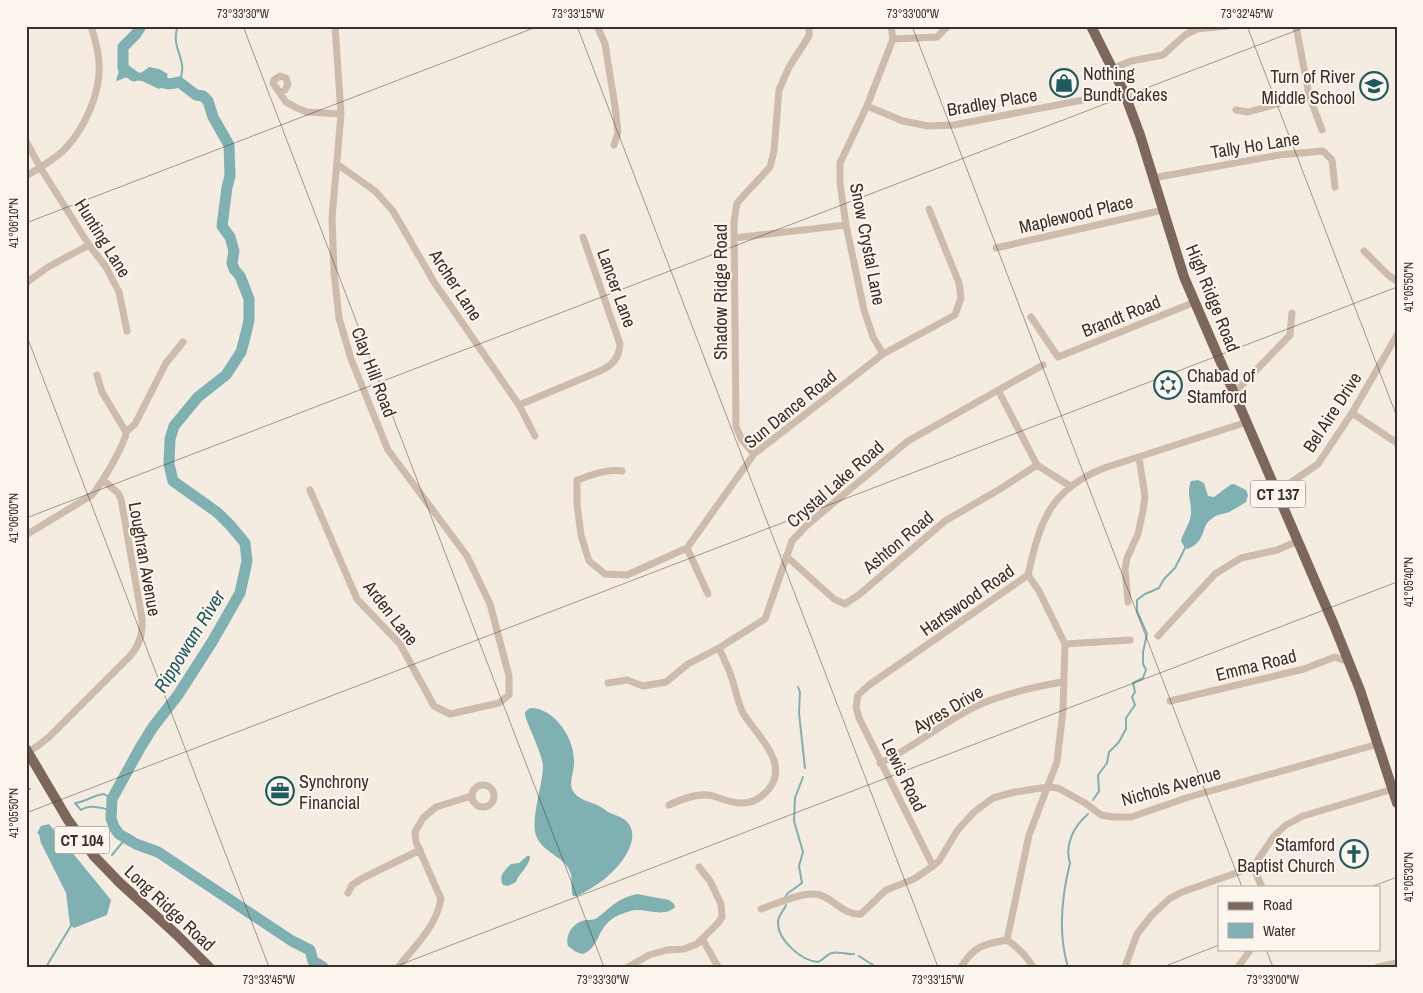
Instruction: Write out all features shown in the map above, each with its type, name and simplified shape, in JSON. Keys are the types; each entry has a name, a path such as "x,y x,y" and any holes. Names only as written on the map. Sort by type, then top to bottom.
{"main road":[{"name":"High Ridge Road","path":"1092,26 1124,92 1140,136 1184,277 1347,658 1397,803"},
{"name":"Long Ridge Road","path":"27,750 68,820 94,856 209,967"}],"street":[{"path":"26,176 64,150 85,123 95,97 100,66 96,40 91,26"},
{"name":"Clay Hill Road","path":"335,26 340,114 332,218 334,272 339,318 350,359 388,450 467,556 490,604 509,676 509,695"},
{"path":"597,26 605,44 615,106 618,133 614,144"},
{"name":"Shadow Ridge Road","path":"754,454 742,440 736,427 734,222 737,203 770,166 774,151 779,90 789,67 809,36 809,26"},
{"path":"890,26 893,39 937,37 948,26"},
{"path":"1114,68 1130,61 1163,55 1184,36 1197,29 1226,26"},
{"path":"1296,26 1309,95 1322,130"},
{"name":"Snow Crystal Lane","path":"883,354 873,337 864,310 846,225 840,183 840,163 867,106 893,39"},
{"path":"281,92 286,102 297,108 314,112 340,114"},
{"name":"Bradley Place","path":"867,106 903,121 928,126 954,125 1124,92"},
{"path":"1236,110 1248,112 1309,95"},
{"name":"Hunting Lane","path":"26,141 89,245 106,267 119,292 127,331"},
{"name":"Tally Ho Lane","path":"1153,178 1279,155 1323,151 1332,160 1335,187"},
{"name":"Archer Lane","path":"337,164 375,191 393,211 434,282 518,405 535,436"},
{"name":"Sun Dance Road","path":"688,548 754,454 883,354 954,315 961,298 959,283 930,209"},
{"name":"Maplewood Place","path":"996,248 1163,210"},
{"path":"734,238 846,225"},
{"name":"Lancer Lane","path":"518,405 600,371 617,358 620,344 583,237"},
{"path":"26,283 48,267 89,245"},
{"path":"1364,251 1388,275 1397,281"},
{"name":"Brandt Road","path":"1031,317 1058,357 1195,302"},
{"path":"1234,393 1290,335 1292,314"},
{"name":"Bel Aire Drive","path":"1277,492 1318,464 1352,413 1397,335"},
{"path":"26,535 92,495 99,488 124,442 126,432 135,424 163,368 183,342"},
{"name":"Crystal Lake Road","path":"608,683 627,680 644,686 666,682 688,664 719,648 765,619 792,541 807,525 908,441 1043,365"},
{"path":"97,375 102,392 126,432"},
{"path":"998,390 1037,465 1070,486"},
{"path":"1352,413 1397,443"},
{"name":"Hartswood Road","path":"858,695 869,685 1028,575 1037,537 1047,513 1059,496 1070,486 1088,474 1247,422"},
{"path":"1128,602 1126,563 1139,529 1145,496 1139,458"},
{"name":"Ashton Road","path":"786,556 834,599 845,604 860,594 945,521 1000,490 1037,465"},
{"path":"622,471 601,472 577,480 577,504 581,535 589,561 605,574 627,575 688,548 708,594"},
{"name":"Loughran Avenue","path":"27,750 39,745 49,737 130,656 139,644 141,637 142,619 122,503 118,493 103,480"},
{"name":"Arden Lane","path":"310,490 357,599 400,644 434,706 450,714 499,703 509,695"},
{"path":"1158,636 1215,574 1241,558 1277,550 1298,541"},
{"path":"1007,940 1029,835 1057,762 1063,710 1064,644 1039,591 1028,575"},
{"path":"1064,644 1130,640"},
{"path":"669,805 694,796 711,796 742,804 756,800 766,793 773,784 776,774 769,748 754,730 743,712 719,648"},
{"name":"Emma Road","path":"1170,701 1304,669 1335,657 1343,660 1347,658"},
{"name":"Ayres Drive","path":"880,763 900,754 959,717 991,700 1062,682"},
{"name":"Lewis Road","path":"858,695 857,713 880,763 933,866"},
{"name":"Nichols Avenue","path":"761,909 801,895 815,894 826,897 851,914 861,914 886,890 922,875 939,861 957,831 974,812 993,798 1015,792 1048,787 1058,788 1085,803 1101,815 1131,817 1189,797 1378,744"},
{"path":"1125,967 1137,934 1151,916 1169,899 1182,892 1254,866 1274,836 1286,825 1303,816 1393,789"},
{"path":"398,967 426,934 435,920 441,899 414,832 423,818 436,806 471,796"},
{"path":"348,893 352,885 363,878 420,850"},
{"path":"1254,866 1262,886"},
{"path":"628,967 650,955 667,950 684,949 698,944 718,924 722,917 722,911 710,881 699,867"},
{"path":"703,940 718,967"},
{"path":"961,967 967,956 975,949 987,944 1007,940 1026,956 1033,967"},
{"path":"1238,967 1250,950"},
{"path":"1378,967 1397,963"}],"water":[{"path":"127,65 138,73 149,67 159,69 168,74 169,84 159,89 142,81 127,77 117,81 119,71"},
{"path":"1198,480 1204,483 1208,496 1214,497 1234,484 1246,490 1248,495 1246,502 1209,521 1199,541 1188,549 1185,548 1181,541 1191,514 1189,494 1191,481"},
{"path":"530,708 539,709 547,713 555,719 567,734 573,752 574,764 571,784 575,794 623,819 631,828 631,842 622,862 598,884 577,896 573,896 571,874 565,863 545,848 537,838 535,831 535,813 543,766 525,715 525,712"},
{"path":"49,824 111,900 107,915 74,928 70,925 66,893 37,833 41,826"},
{"path":"527,856 530,856 530,860 516,882 508,886 503,885 501,879 505,871 511,864 519,863"},
{"path":"637,894 669,900 675,907 667,912 635,910 619,915 606,924 593,946 583,954 576,952 568,946 568,934 575,925 582,921 597,918 619,901"}],"waterway":[{"name":"Rippowam River","path":"134,76 123,68 123,47 141,26"},
{"name":"Rippowam River","path":"178,26 176,41 182,67 179,82"},
{"name":"Rippowam River","path":"155,79 167,84 179,82 196,95 203,96 208,101 213,117 229,145 230,176 222,226 230,237 234,251 232,263 240,276 249,299 249,320 241,352 226,375 198,397 174,426 170,439 169,464 173,481 218,513 245,543 247,561 240,593 212,642 178,695 153,727 140,748 112,799 111,818 119,834 136,844 158,852 292,941 310,950 313,961 323,967"},
{"path":"1093,800 1099,791 1098,775 1107,763 1109,752 1119,742 1126,729 1126,718 1135,705 1132,697 1135,692 1133,683 1143,678 1146,670 1143,664 1143,652 1147,634 1137,611 1137,600 1159,588 1164,579 1175,568 1185,548"},
{"path":"798,687 800,692 799,713 805,768"},
{"path":"785,897 802,883 799,866 803,852 794,821 795,798 803,777"},
{"path":"26,788 30,789"},
{"path":"75,803 104,794 112,799"},
{"path":"75,803 81,810 92,807 110,810"},
{"path":"1068,967 1062,928 1063,901 1070,863 1068,849 1078,824 1088,814"},
{"path":"112,855 126,838"},
{"path":"786,905 778,920 779,929 786,942 798,954 818,962 832,953 854,954"},
{"path":"46,967 72,924"},
{"path":"859,956 876,967"}],"place":[{"name":"Nothing Bundt Cakes","path":"1064,83"},
{"name":"Turn of River Middle School","path":"1374,86"},
{"name":"Chabad of Stamford","path":"1168,385"},
{"name":"Synchrony Financial","path":"280,791"},
{"name":"Stamford Baptist Church","path":"1354,854"}]}
